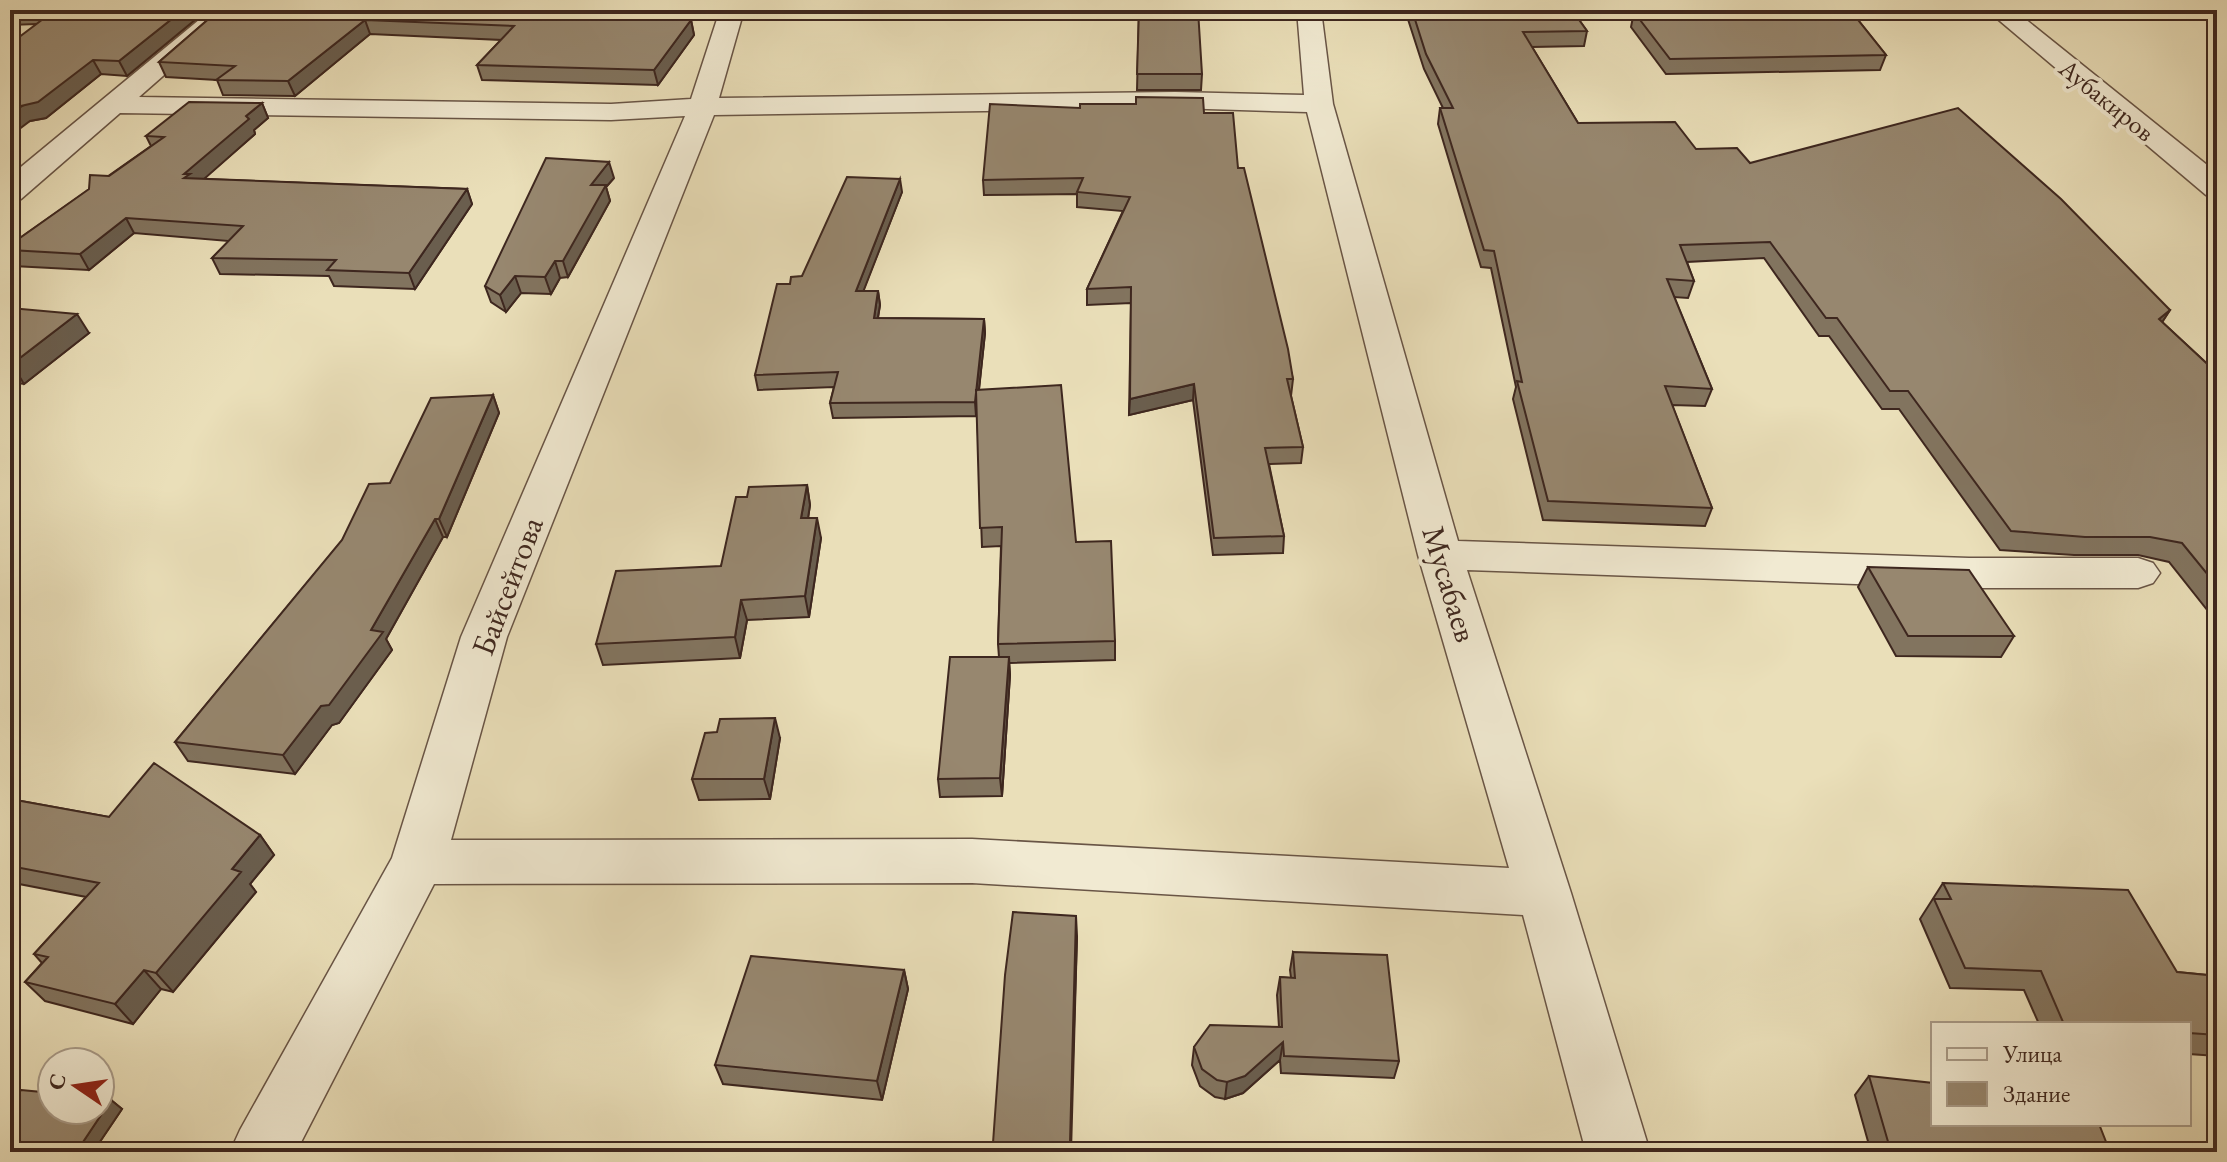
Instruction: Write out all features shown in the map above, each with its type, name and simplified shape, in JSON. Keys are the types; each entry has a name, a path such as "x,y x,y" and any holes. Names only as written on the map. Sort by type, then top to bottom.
{"street":[{"path":"10,192 226,10"},
{"name":"Байсейтова","path":"262,1152 418,862 484,637 703,107 732,10"},
{"name":"Мусабаев","path":"1309,10 1319,104 1440,555 1544,893 1618,1152"},
{"name":"Аубакиров","path":"1999,10 2217,188"},
{"path":"114,105 611,112 703,107 1175,100 1319,104"},
{"path":"1440,555 1969,573 2138,573"},
{"path":"418,862 972,861 1544,893"}],"building":[{"path":"55,10 183,10 119,61 93,60 38,102 21,106 10,114 10,44"},
{"path":"219,10 676,10 667,20 691,20 654,70 477,65 514,26 365,20 288,81 216,80 235,66 159,62"},
{"path":"1139,10 1198,10 1202,74 1137,74"},
{"path":"1412,10 1572,10 1587,31 1523,32 1578,123 1675,122 1696,149 1737,148 1750,163 1958,108 2061,199 2170,310 2159,319 2217,373 2217,586 2182,543 2150,537 2085,537 2011,531 1908,391 1890,391 1837,318 1826,318 1770,242 1680,245 1694,281 1667,279 1712,389 1665,386 1712,508 1548,501 1517,381 1522,382 1494,251 1484,250 1440,108 1453,108 1426,54"},
{"path":"1850,10 1886,55 1670,59 1634,12"},
{"path":"1136,97 1203,98 1204,113 1233,113 1238,168 1244,168 1288,349 1293,379 1287,379 1303,447 1265,448 1284,536 1214,538 1194,384 1130,399 1131,287 1087,289 1130,197 1077,192 1083,178 983,180 990,104 1080,108 1080,104 1136,104"},
{"path":"189,102 262,103 246,116 249,119 184,174 190,174 184,178 467,189 409,273 327,270 336,260 212,258 243,226 126,218 80,254 10,250 10,245 89,189 90,175 109,176 164,137 146,136"},
{"path":"546,158 609,162 591,185 606,185 563,261 555,261 545,277 515,276 500,295 485,286"},
{"path":"847,177 900,179 856,291 878,291 874,318 984,319 975,402 830,403 838,372 755,375 777,284 790,284 791,277 802,276"},
{"path":"10,308 77,314 10,364"},
{"path":"1061,385 1076,542 1111,541 1115,641 998,644 1002,527 980,528 976,390"},
{"path":"493,395 439,519 435,519 371,630 383,632 329,705 321,706 283,755 175,742 342,540 369,484 390,483 431,398"},
{"path":"807,485 801,518 817,518 805,596 741,600 735,637 596,644 616,571 721,566 736,497 747,497 749,487"},
{"path":"1868,567 1969,570 2014,636 1908,636"},
{"path":"950,657 1009,657 1000,778 938,779"},
{"path":"775,718 764,779 692,779 705,733 717,732 720,719"},
{"path":"154,763 260,835 232,869 241,872 156,973 144,970 115,1004 25,982 48,957 34,954 99,883 10,866 10,799 109,817"},
{"path":"1943,883 2128,890 2177,972 2217,976 2217,1035 2191,1033 2191,1022 2063,1022 2041,971 1965,968 1934,899 1951,899"},
{"path":"1013,912 1076,916 1070,1143 993,1143 1005,975"},
{"path":"1293,952 1387,955 1399,1061 1284,1056 1283,1042 1245,1076 1227,1082 1217,1080 1202,1069 1194,1047 1210,1025 1282,1027 1280,977 1295,978"},
{"path":"751,956 904,970 877,1081 715,1065"},
{"path":"1869,1076 1931,1083 1931,1126 2100,1126 2110,1152 1891,1152"},
{"path":"21,1090 36,1091 36,1126 94,1126 79,1148 10,1141 10,1106"}]}
